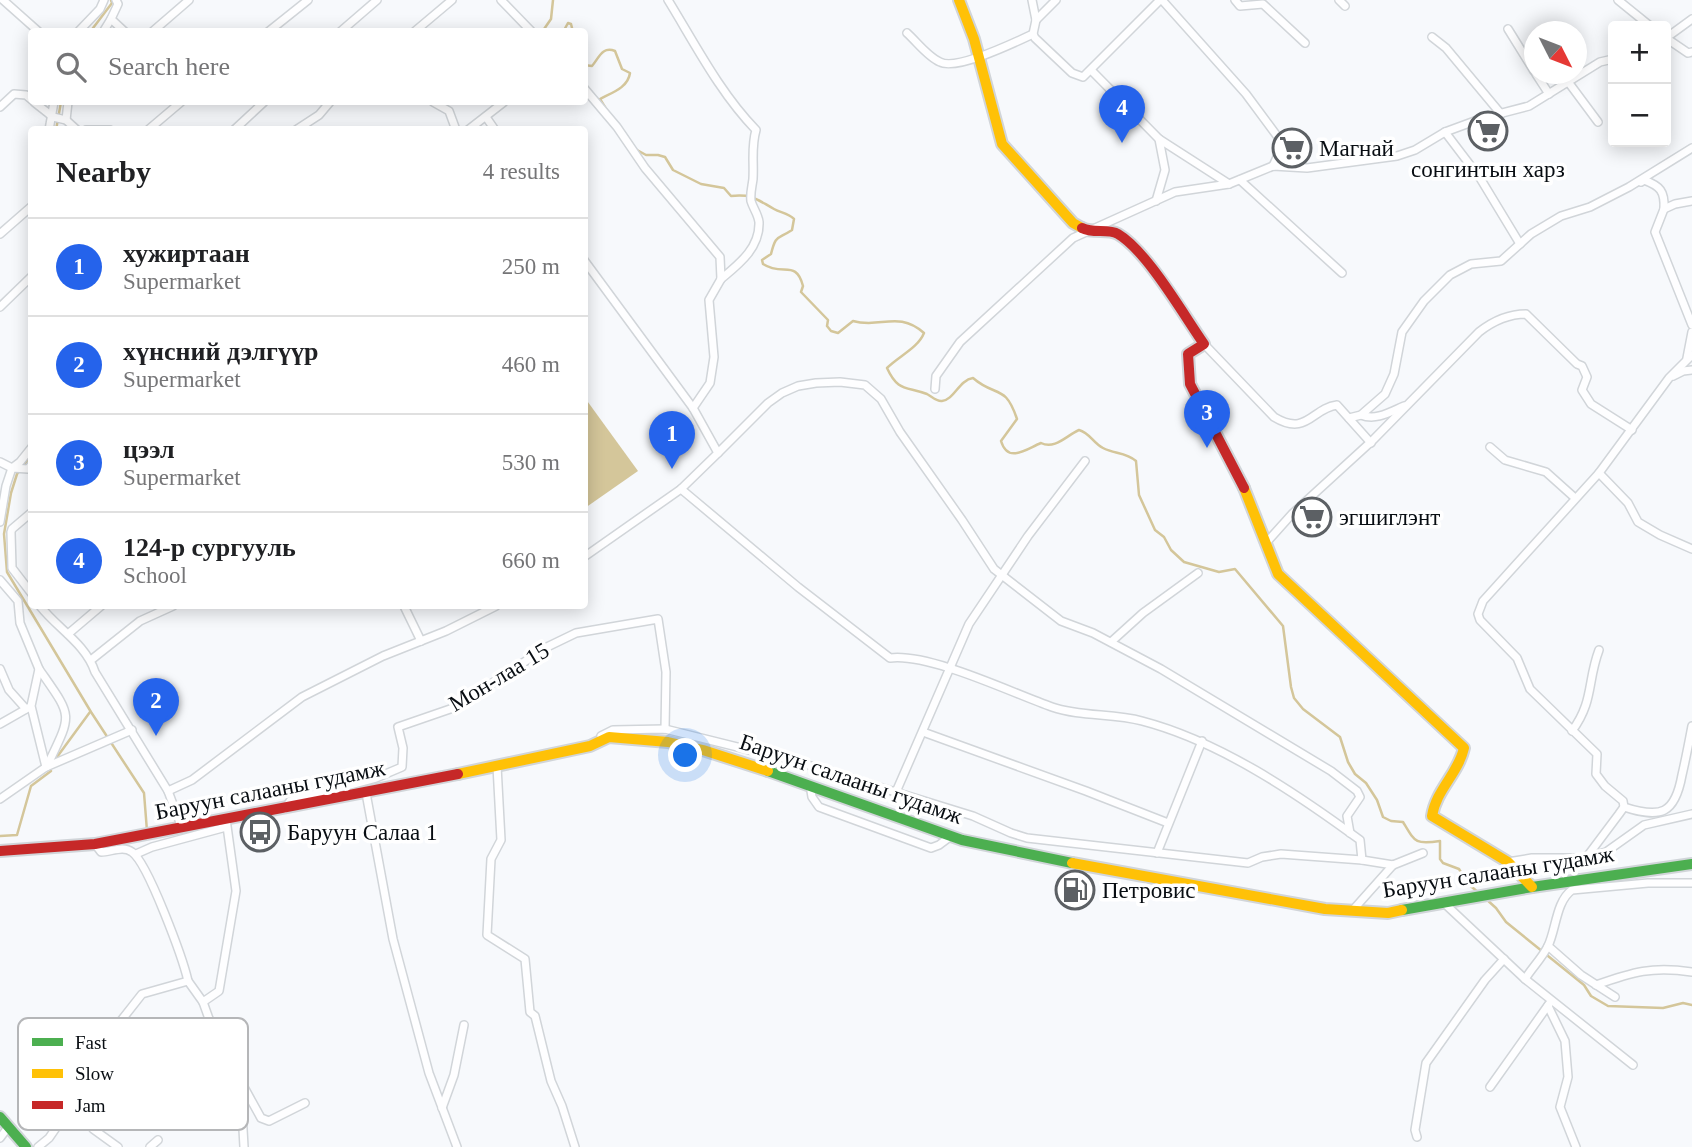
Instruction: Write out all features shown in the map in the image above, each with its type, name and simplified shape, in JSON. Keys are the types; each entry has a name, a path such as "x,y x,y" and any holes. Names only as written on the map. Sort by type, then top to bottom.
{"main road":[{"path":"959,0 979,57 1002,144 1073,223 1090,232 1115,232 1138,248 1204,344 1188,354 1190,384 1242,482 1278,574 1464,748 1463,761 1436,800 1432,816 1508,862 1532,887"},
{"name":"Баруун салааны гудамж","path":"0,851 95,844 226,823 569,751 610,737 668,742 703,750 951,836 1065,862 1325,909 1388,913 1489,893 1692,864"},
{"path":"0,1116 26,1147"}],"street":[{"path":"2,0 34,28"},
{"path":"82,28 100,9 104,0"},
{"path":"105,28 118,4 116,0"},
{"path":"157,28 189,0"},
{"path":"273,28 308,0"},
{"path":"345,28 377,0"},
{"path":"419,28 452,0"},
{"path":"501,0 528,28"},
{"path":"668,0 742,116 756,130 752,142 751,201 759,222 751,251 721,279 709,300 714,356 710,383 693,408"},
{"path":"1032,0 1036,20 1033,34 1035,38 1072,73 1083,77 1161,0 1246,94 1283,144 1273,166"},
{"path":"1036,20 1056,0"},
{"path":"1235,0 1240,5 1263,4 1305,43"},
{"path":"1618,0 1644,21"},
{"path":"111,19 121,28"},
{"path":"1671,34 1692,19"},
{"path":"1508,29 1524,54"},
{"path":"907,33 939,62 947,64 979,57 1033,34"},
{"path":"1432,37 1446,48 1501,114"},
{"path":"1671,41 1688,53 1692,52"},
{"path":"1587,71 1608,60"},
{"path":"1092,71 1159,139 1229,184"},
{"path":"1543,84 1549,94"},
{"path":"935,389 936,376 960,342 1073,238 1175,192 1229,184 1273,166 1307,168 1397,156 1415,150 1445,132 1483,118 1529,106 1567,84"},
{"path":"1570,84 1598,122"},
{"path":"0,107 14,94 28,97"},
{"path":"588,94 720,257 721,279"},
{"path":"39,105 71,126"},
{"path":"55,105 59,118"},
{"path":"52,126 66,105"},
{"path":"153,126 177,105"},
{"path":"238,126 261,105"},
{"path":"302,126 319,115 327,105"},
{"path":"438,105 449,111 455,126"},
{"path":"474,126 500,105"},
{"path":"486,117 492,126"},
{"path":"1445,132 1480,178 1520,244"},
{"path":"1156,201 1165,170 1159,139"},
{"path":"1629,187 1692,148"},
{"path":"1240,180 1342,272"},
{"path":"1349,418 1361,415 1385,394 1394,374 1402,332 1424,301 1450,275 1471,264 1501,261 1531,234 1561,216 1590,207 1644,180 1658,185 1665,195 1664,209 1655,232 1692,325"},
{"path":"1664,209 1692,201"},
{"path":"0,234 28,210"},
{"path":"588,265 693,408 718,453"},
{"path":"0,307 28,280"},
{"path":"1266,543 1292,514 1371,443 1479,332 1510,315 1526,314 1582,366 1587,377 1582,390 1591,404 1632,430"},
{"path":"1586,858 1624,807 1623,801 1605,786 1596,774 1597,754 1530,689 1517,658 1480,620 1478,614 1483,601 1599,472 1669,378 1689,357 1692,332"},
{"path":"1204,344 1274,417 1286,424 1299,424 1337,405 1371,443"},
{"path":"1669,378 1692,370"},
{"path":"588,554 681,489 768,403 782,393 798,386 816,383 865,385 881,399 900,432 994,569 1061,621 1111,642 1161,669 1331,772 1357,791 1360,797 1348,816 1350,833"},
{"path":"1361,415 1369,418 1382,416 1408,405"},
{"path":"1490,447 1505,460 1546,472 1576,498"},
{"path":"0,522 21,467 20,462 28,451"},
{"path":"896,792 969,624 1001,574 1085,461"},
{"path":"0,462 21,467"},
{"path":"1599,472 1628,503 1638,522 1692,550"},
{"path":"681,489 798,587 890,658 903,657 950,669 1056,709 1140,720 1202,741 1283,788 1360,840 1362,860"},
{"path":"28,515 11,532 12,568 28,589"},
{"path":"1111,642 1143,613 1198,573"},
{"path":"0,580 18,601 20,623 39,669 65,706 64,730 46,767"},
{"path":"42,609 91,660 94,672 169,791 182,828"},
{"path":"68,634 97,609"},
{"path":"91,660 139,621 166,609"},
{"path":"405,609 421,641"},
{"path":"169,791 192,780 302,697 383,656 490,609"},
{"name":"Мон-лаа 15","path":"284,810 290,801 376,778 402,768 403,748 398,727 456,707 547,647 576,633 657,620 666,672 665,729"},
{"path":"1572,731 1584,715 1590,698 1592,670 1599,650"},
{"path":"0,669 9,690 29,708"},
{"path":"39,669 29,708 46,767"},
{"path":"0,724 29,708"},
{"path":"1624,807 1655,813 1669,808 1677,798 1692,726"},
{"path":"569,751 613,730 665,729 790,760 973,816 1027,838 1248,863 1262,857 1281,854 1393,865"},
{"path":"0,799 46,767 132,730"},
{"path":"923,732 1168,823"},
{"path":"1157,853 1202,741"},
{"path":"497,766 501,840 491,859 487,936 525,959 530,1012 535,1016 551,1081 575,1147"},
{"path":"810,785 819,807 932,848 951,836"},
{"path":"366,793 393,939 429,1073 457,1147"},
{"path":"870,825 876,808"},
{"path":"1508,862 1532,858 1586,858 1606,852 1644,825 1692,814"},
{"path":"136,854 226,823 236,891 219,992 202,1002"},
{"path":"95,844 101,852 126,849 136,854 180,953 188,981 209,1018"},
{"path":"1352,911 1393,865 1423,853"},
{"path":"1525,979 1548,946 1562,904 1567,893 1572,890 1648,883 1692,883"},
{"path":"1444,903 1550,1003 1633,1065"},
{"path":"1548,946 1615,997"},
{"path":"1418,1137 1415,1130 1426,1063 1485,980 1504,959"},
{"path":"1596,985 1646,969 1665,968 1692,972"},
{"path":"123,1018 142,994 188,981"},
{"path":"1490,1087 1550,1003"},
{"path":"1550,1003 1565,1041 1568,1077 1560,1107 1576,1147"},
{"path":"442,1108 454,1075 464,1025"},
{"path":"248,1094 261,1118 269,1121 305,1103"},
{"path":"0,1138 9,1126"},
{"path":"38,1147 54,1130"},
{"path":"94,1130 118,1147"},
{"path":"150,1147 158,1140"}],"shaded area":[{"path":"588,402 638,471 588,506"}],"waterway":[{"path":"93,28 112,3 111,0"},
{"path":"545,28 551,19 553,0"},
{"path":"565,28 568,23 572,28"},
{"path":"588,66 592,66 601,54 611,50 615,51 622,69 630,73 623,86 600,99 608,112"},
{"path":"57,126 60,105"},
{"path":"619,125 633,145"},
{"path":"637,150 646,155 665,157 673,170 701,184 724,188 731,196 754,198 794,219 792,230 776,240 771,254 762,260 763,264 797,273 803,286 801,292 828,320 827,326 831,331 838,333 853,321 897,321 915,326 924,333 913,348 887,368 899,385 940,401 946,400 964,382 973,378 1004,395 1017,419 1001,441 1008,452 1018,453 1041,443 1051,445 1079,430 1103,448 1136,461 1139,495 1155,530 1184,562 1219,572 1235,569 1283,626 1294,698 1303,709 1340,737 1348,762 1377,800 1383,817 1403,822 1410,834 1420,842 1440,841 1440,859 1443,863 1459,869 1468,884 1478,892"},
{"path":"28,459 17,474 4,534 7,572 28,607"},
{"path":"29,609 144,793 147,831"},
{"path":"57,757 90,712"},
{"path":"0,836 17,835 31,786 51,771"},
{"path":"1486,899 1506,922 1584,985 1591,996 1608,1006 1663,1008 1683,1003 1692,1005"}],"traffic: fast":[{"path":"768,771 962,840 1072,863"},
{"path":"1402,910 1532,887 1692,864"},
{"path":"0,1117 26,1147"}],"traffic: slow":[{"path":"959,0 974,39 1002,144 1073,223 1082,228"},
{"path":"1244,488 1278,574 1464,748 1438,798 1432,816 1508,862 1532,887"},
{"path":"458,774 590,746 609,737 668,742 768,771"},
{"path":"1072,863 1325,909 1388,913 1402,910"}],"traffic: jam":[{"path":"1082,228 1114,232 1129,242 1152,268 1204,344 1188,354 1190,384 1244,488"},
{"path":"0,851 95,844 458,774"}],"place":[{"name":"сонгинтын харз","path":"1488,131"},
{"name":"124-р сургууль","path":"1122,143"},
{"name":"Магнай","path":"1292,148"},
{"name":"цээл","path":"1207,448"},
{"name":"хужиртаан","path":"672,469"},
{"name":"эгшиглэнт","path":"1312,517"},
{"name":"хүнсний дэлгүүр","path":"156,736"},
{"name":"Баруун Салаа 1","path":"260,832"},
{"name":"Петровис","path":"1075,890"}]}
